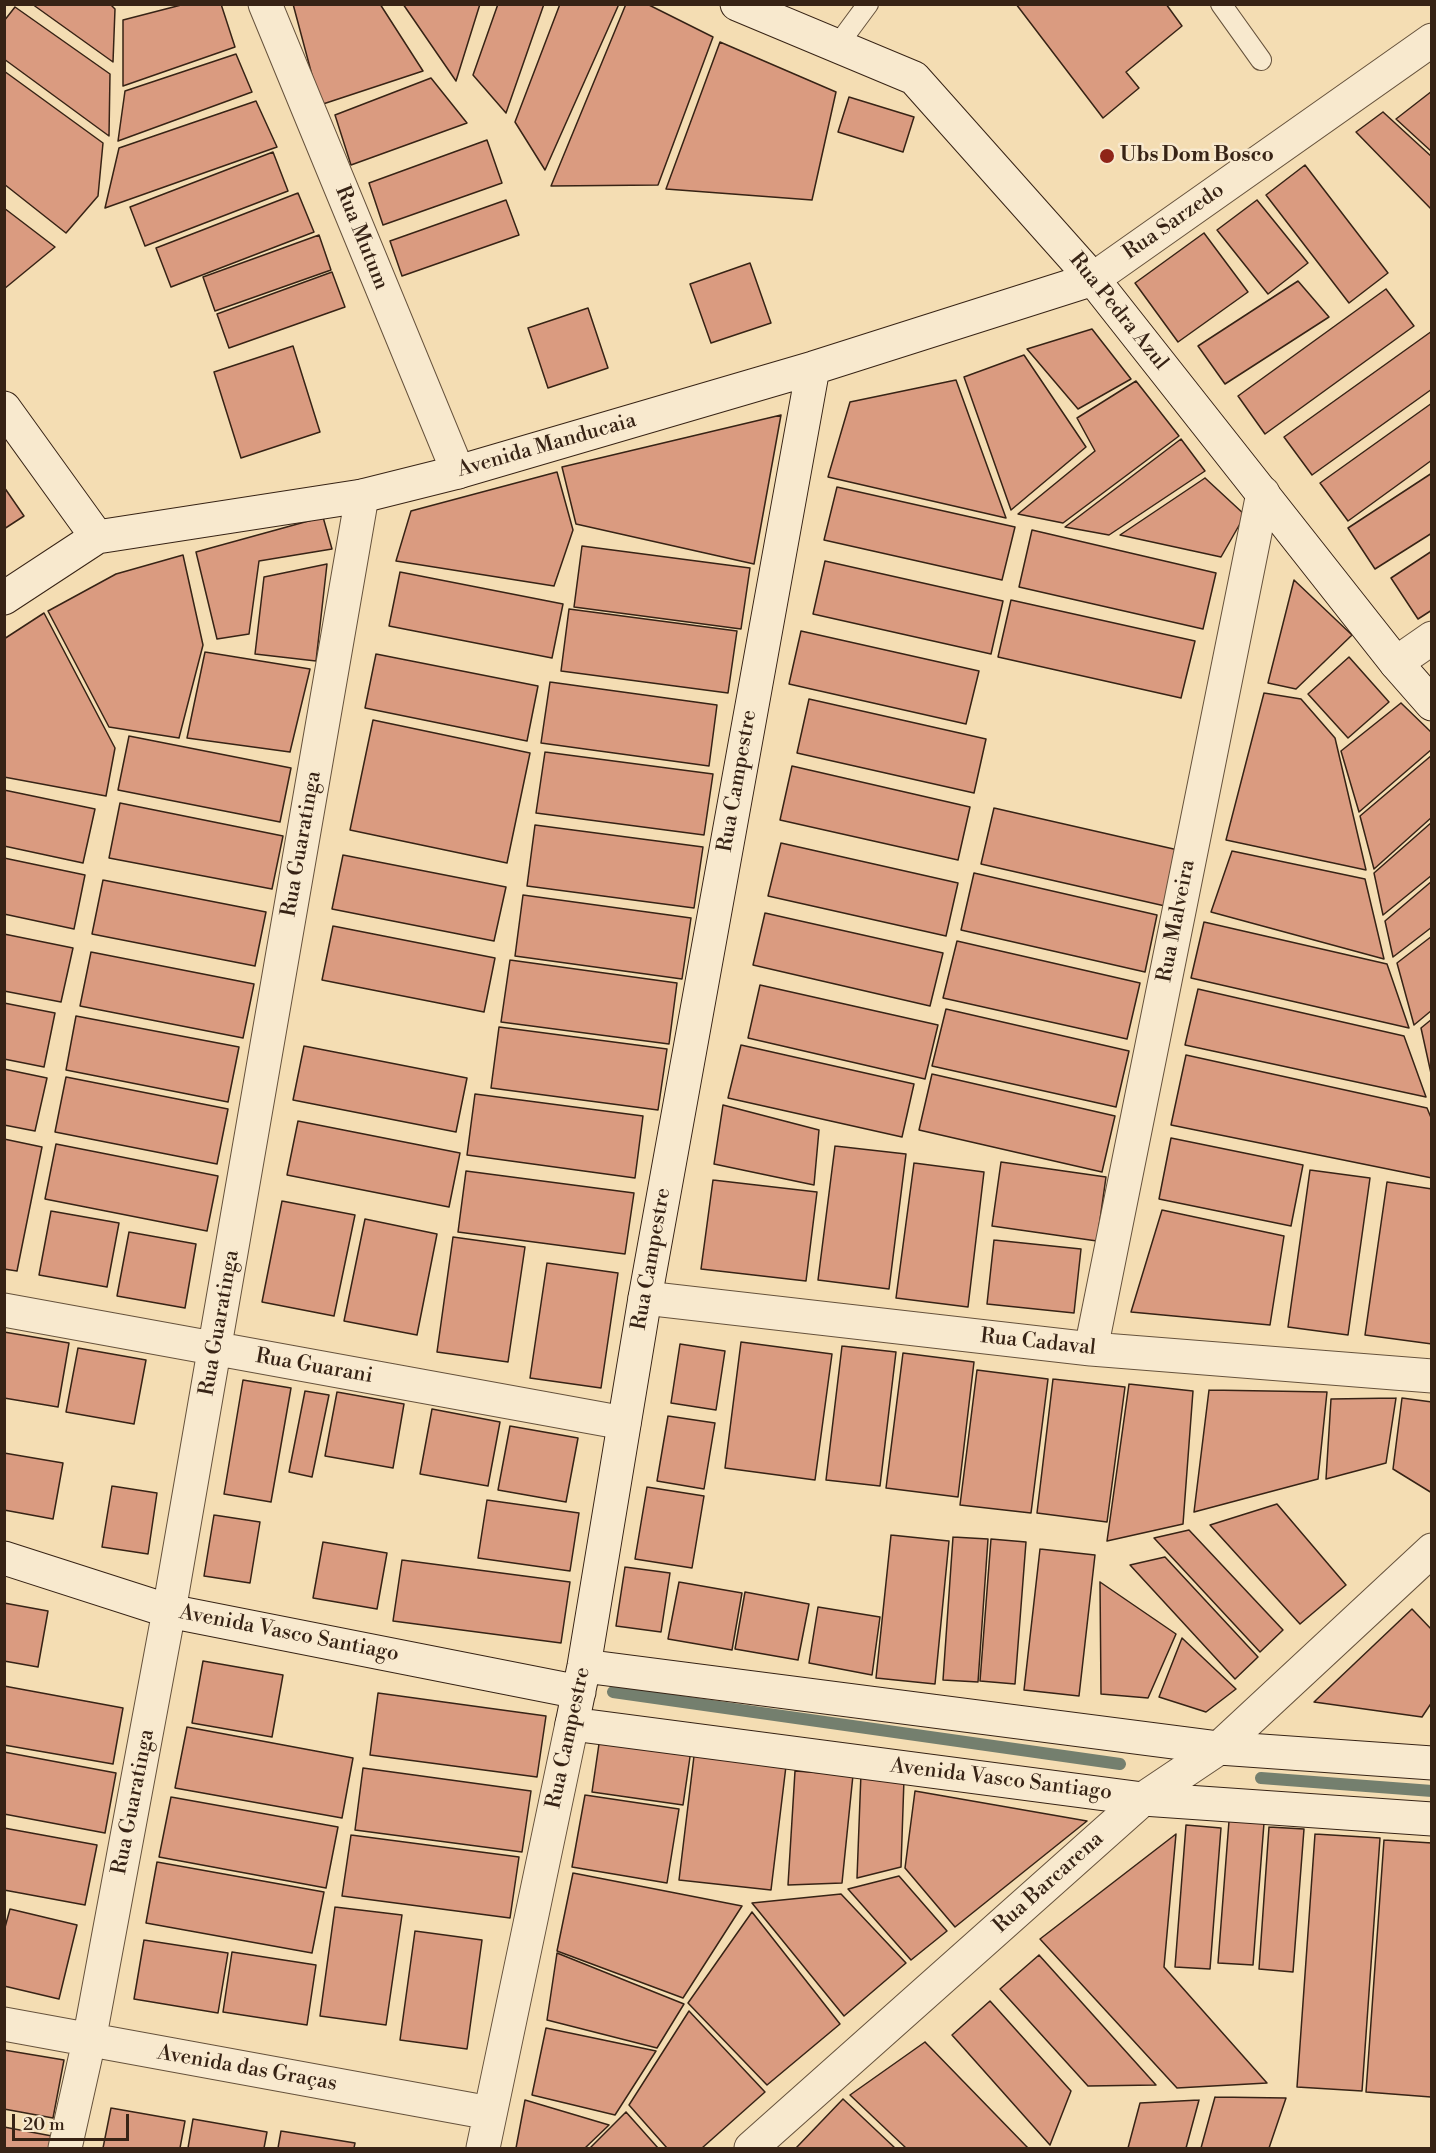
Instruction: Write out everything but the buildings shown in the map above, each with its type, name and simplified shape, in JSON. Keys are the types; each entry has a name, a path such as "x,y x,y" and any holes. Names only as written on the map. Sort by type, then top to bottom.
{"street":[{"name":"Rua Mutum","path":"265,4 458,472"},
{"name":"Rua Pedra Azul","path":"737,4 914,78 1093,279 1396,663 1431,704"},
{"name":"Rua Sarzedo","path":"1093,279 1431,40"},
{"name":"Avenida Manducaia","path":"4,598 97,537 362,496 458,472 813,369 1093,279"},
{"name":"Rua Campestre","path":"483,2148 582,1679 645,1298 813,369"},
{"path":"4,408 97,537"},
{"name":"Rua Malveira","path":"1091,1349 1263,493"},
{"name":"Rua Guaratinga","path":"65,2148 89,2041 216,1350 362,496"},
{"path":"1396,663 1431,638"},
{"name":"Rua Cadaval","path":"645,1298 1091,1349 1431,1376"},
{"name":"Rua Guarani","path":"4,1310 624,1423"},
{"name":"Rua Barcarena","path":"751,2148 1143,1799 1219,1748 1431,1550"},
{"name":"Avenida Vasco Santiago","path":"4,1558 169,1611 582,1679 1219,1748 1431,1763"},
{"name":"Avenida Vasco Santiago","path":"572,1724 1143,1799 1431,1819"},
{"name":"Avenida das Graças","path":"4,2024 490,2113"}],"lane":[{"path":"837,46 868,4"},
{"path":"1221,4 1261,60"}],"waterway":[{"path":"613,1692 1120,1764"},
{"path":"1261,1778 1432,1791"}],"place":[{"name":"Ubs Dom Bosco","path":"1107,156"}]}
